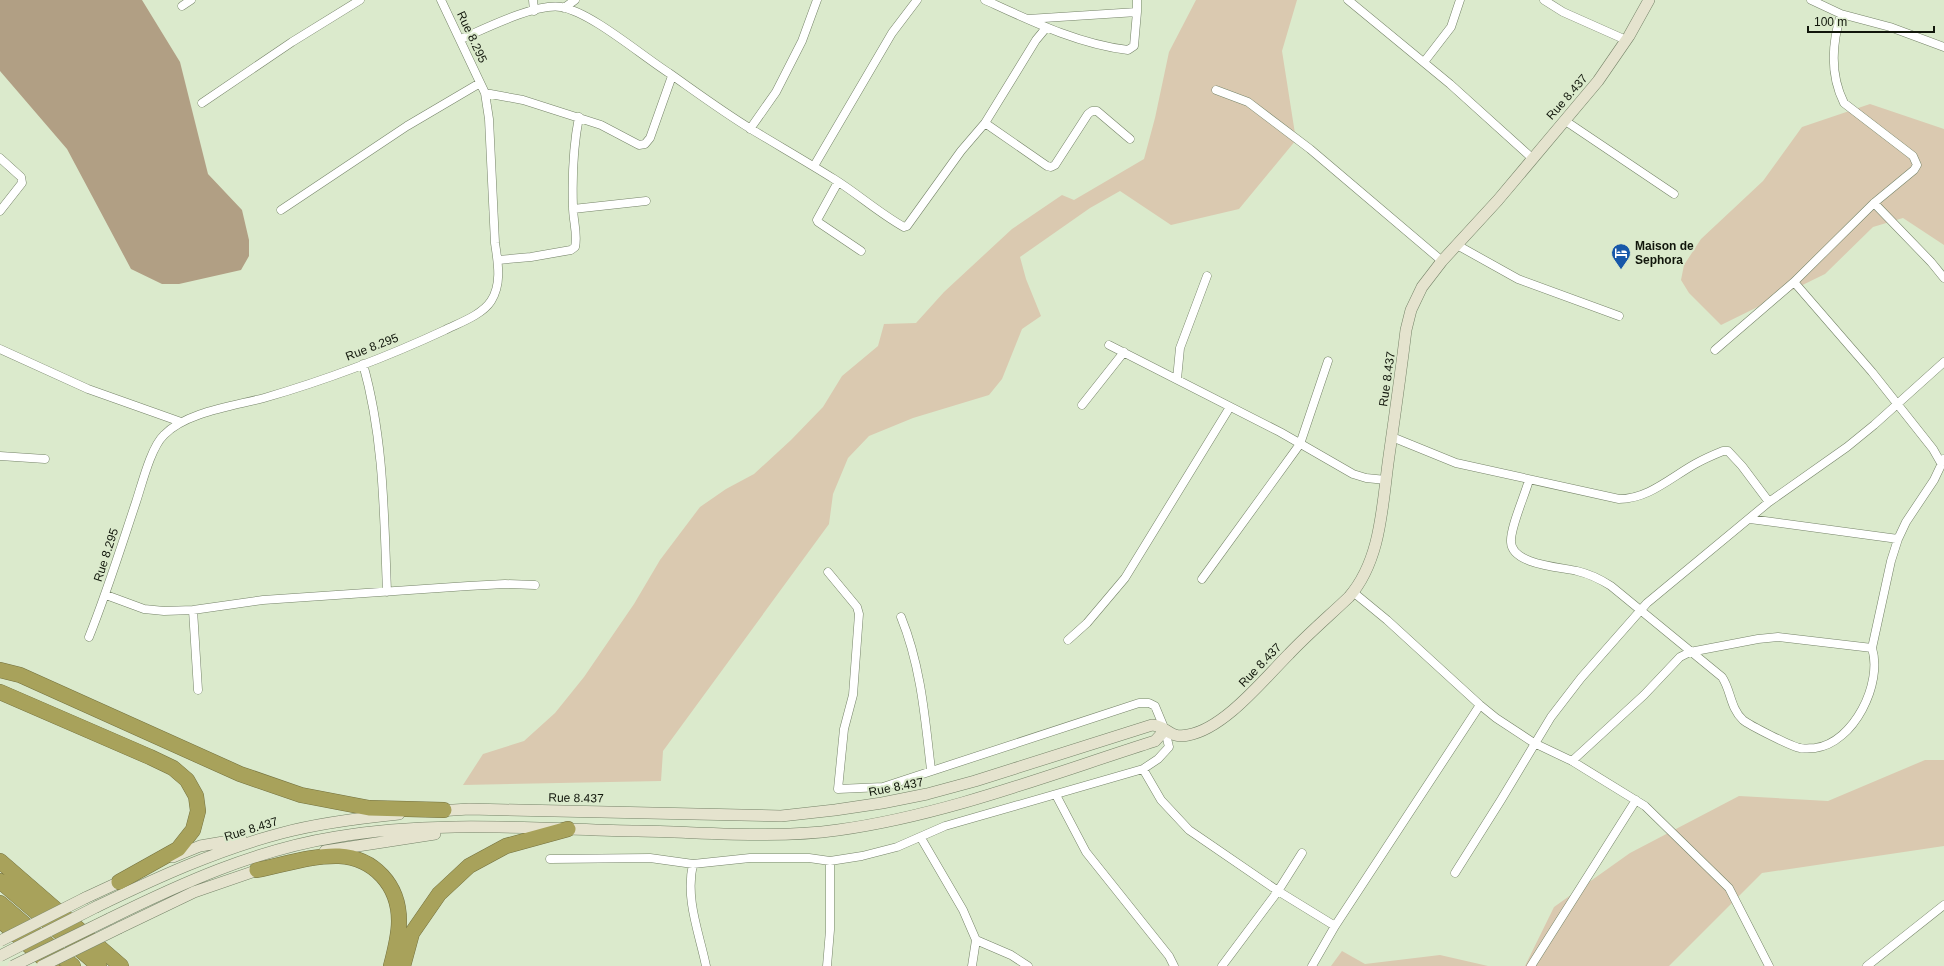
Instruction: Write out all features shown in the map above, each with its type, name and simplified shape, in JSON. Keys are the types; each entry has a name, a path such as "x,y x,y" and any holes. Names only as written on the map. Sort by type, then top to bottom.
{"highway":[{"path":"0,670 20,675 240,774 301,795 369,808 444,810"},
{"path":"0,692 150,757 173,768 187,780 196,796 198,811 193,830 178,848 120,882"},
{"path":"404,966 412,933 439,894 469,866 506,846 568,829"},
{"path":"257,870 317,858 339,856 357,859 375,868 390,884 397,903 399,920 397,942 391,966"},
{"path":"1,862 121,966"},
{"path":"0,881 99,966"},
{"path":"0,903 73,966"},
{"path":"0,920 52,966"}],"main road":[{"name":"Rue 8.437","path":"0,956 155,878 231,848 283,832 351,820 444,810 469,809 781,816 890,802 968,783 1152,725 1158,725 1174,736 1189,735 1208,728 1229,713 1255,690 1290,653 1353,592 1365,571 1379,535 1406,330 1411,310 1422,287 1442,261 1498,200 1598,81 1626,40 1649,0"},
{"path":"14,966 194,878 282,848 336,837 393,829 568,829 784,834 837,830 928,811 982,797 1155,741 1165,730"},
{"path":"42,966 194,892 257,870 304,856 470,828"},
{"path":"0,940 85,898 200,846 283,832"}],"street":[{"path":"182,6 191,0"},
{"path":"202,103 292,42 360,0"},
{"name":"Rue 8.295","path":"89,637 106,595 147,469 158,444 164,435 181,422 194,417 266,397 363,364 422,341 468,318 490,303 498,287 498,260 495,243 489,119 485,93 461,39 441,0"},
{"path":"532,0 534,11"},
{"path":"564,8 575,0"},
{"path":"750,129 776,92 802,41 817,0"},
{"path":"814,166 892,33 917,0"},
{"path":"985,0 1046,28 1113,49 1128,50 1134,46 1137,0"},
{"path":"1348,0 1424,62 1532,158"},
{"path":"1424,62 1451,27 1460,0"},
{"path":"1544,0 1563,12 1626,40"},
{"path":"1811,0 1841,14 1907,33 1944,47"},
{"path":"461,39 545,8 564,8 575,12 604,28 750,129 814,166 883,215 905,226 960,151 984,122 1036,40 1046,28"},
{"path":"1027,20 1137,12"},
{"path":"1716,350 1794,282 1874,203 1914,170 1917,165 1913,156 1844,103 1834,76 1835,33 1841,14"},
{"path":"485,93 523,100 600,124 639,145 646,144 650,138 672,76"},
{"path":"281,210 407,126 480,83"},
{"path":"1216,90 1248,102 1310,149 1442,261"},
{"path":"984,122 1047,166 1051,167 1055,165 1088,114 1092,111 1096,111 1130,139"},
{"path":"498,260 531,257 571,250 575,247 573,162 578,117"},
{"path":"1564,120 1674,194"},
{"path":"0,158 21,177 22,183 0,211"},
{"path":"838,182 817,220 861,251"},
{"path":"573,209 646,201"},
{"path":"1874,203 1931,262 1944,278"},
{"path":"1457,245 1518,279 1619,316"},
{"path":"1177,379 1180,348 1207,276"},
{"path":"1529,480 1513,528 1511,542 1514,550 1522,558 1542,565 1577,571 1597,577 1611,586 1722,677 1728,686 1734,710 1743,720 1799,748 1816,748 1831,742 1843,734 1854,721 1867,700 1875,677 1875,658 1872,648 1891,561 1898,539 1906,522 1934,480 1943,461 1872,372 1794,282"},
{"path":"1109,345 1230,406 1353,474 1366,478 1386,480"},
{"path":"0,349 88,389 181,422"},
{"path":"1082,405 1124,352"},
{"path":"1202,579 1300,444 1328,361"},
{"path":"1454,873 1501,800 1551,717 1581,678 1641,610 1769,502 1847,447 1944,362"},
{"path":"363,364 372,395 378,427 383,493 387,592"},
{"path":"1068,640 1087,623 1125,578 1230,406"},
{"path":"1392,437 1456,463 1619,499 1633,499 1648,492 1695,464 1723,451 1728,451 1742,466 1769,502"},
{"path":"0,456 45,459"},
{"path":"1750,519 1898,539"},
{"path":"550,859 650,858 693,864 750,858 809,858 830,861 862,856 897,847 921,838 945,826 1056,796 1143,769 1158,759 1169,747 1165,730 1155,706 1149,703 1139,703 883,787 838,789 844,729 853,695 859,614 857,608 828,572"},
{"path":"106,595 144,608 164,611 193,610 263,600 505,584 535,585"},
{"path":"1353,592 1388,620 1480,705 1534,743 1572,761 1636,800 1673,832 1729,888 1769,966"},
{"path":"193,610 198,690"},
{"path":"901,617 911,640 919,673 932,770"},
{"path":"1572,761 1644,695 1680,657 1690,652 1758,639 1778,637 1872,648"},
{"path":"1312,966 1334,926 1480,705"},
{"path":"1143,769 1161,800 1189,830 1278,891 1334,926"},
{"path":"1056,796 1086,852 1169,956 1174,966"},
{"path":"1531,966 1636,800"},
{"path":"921,838 964,910 976,940 972,966"},
{"path":"1222,966 1278,891 1302,853"},
{"path":"827,966 830,930 830,861"},
{"path":"693,864 690,876 691,904 706,966"},
{"path":"1867,966 1944,905"},
{"path":"976,940 1011,955 1028,966"}],"shaded area":[{"path":"0,0 142,0 180,62 208,174 242,210 249,240 249,256 241,270 179,284 162,284 131,269 67,149 0,71"},
{"path":"1196,0 1297,0 1282,51 1296,140 1239,209 1171,225 1120,191 1090,208 1020,257 1026,279 1041,316 1022,329 1002,379 989,395 913,418 869,436 848,458 833,494 829,524 663,751 661,781 463,785 483,754 524,741 555,713 584,677 634,604 660,560 700,507 726,489 754,474 791,440 823,407 842,376 878,346 884,324 916,323 944,292 1012,229 1062,195 1074,200 1144,159 1155,118 1169,52"},
{"path":"1870,104 1944,129 1944,245 1903,218 1873,227 1825,274 1721,325 1689,293 1681,280 1684,265 1701,239 1763,181 1802,127"},
{"path":"1925,760 1944,760 1944,846 1762,873 1669,966 1525,966 1554,907 1630,853 1739,796 1828,801"},
{"path":"1342,951 1365,964 1440,955 1488,966 1331,966"}],"place":[{"name":"Maison de Sephora","path":"1621,270"}]}
